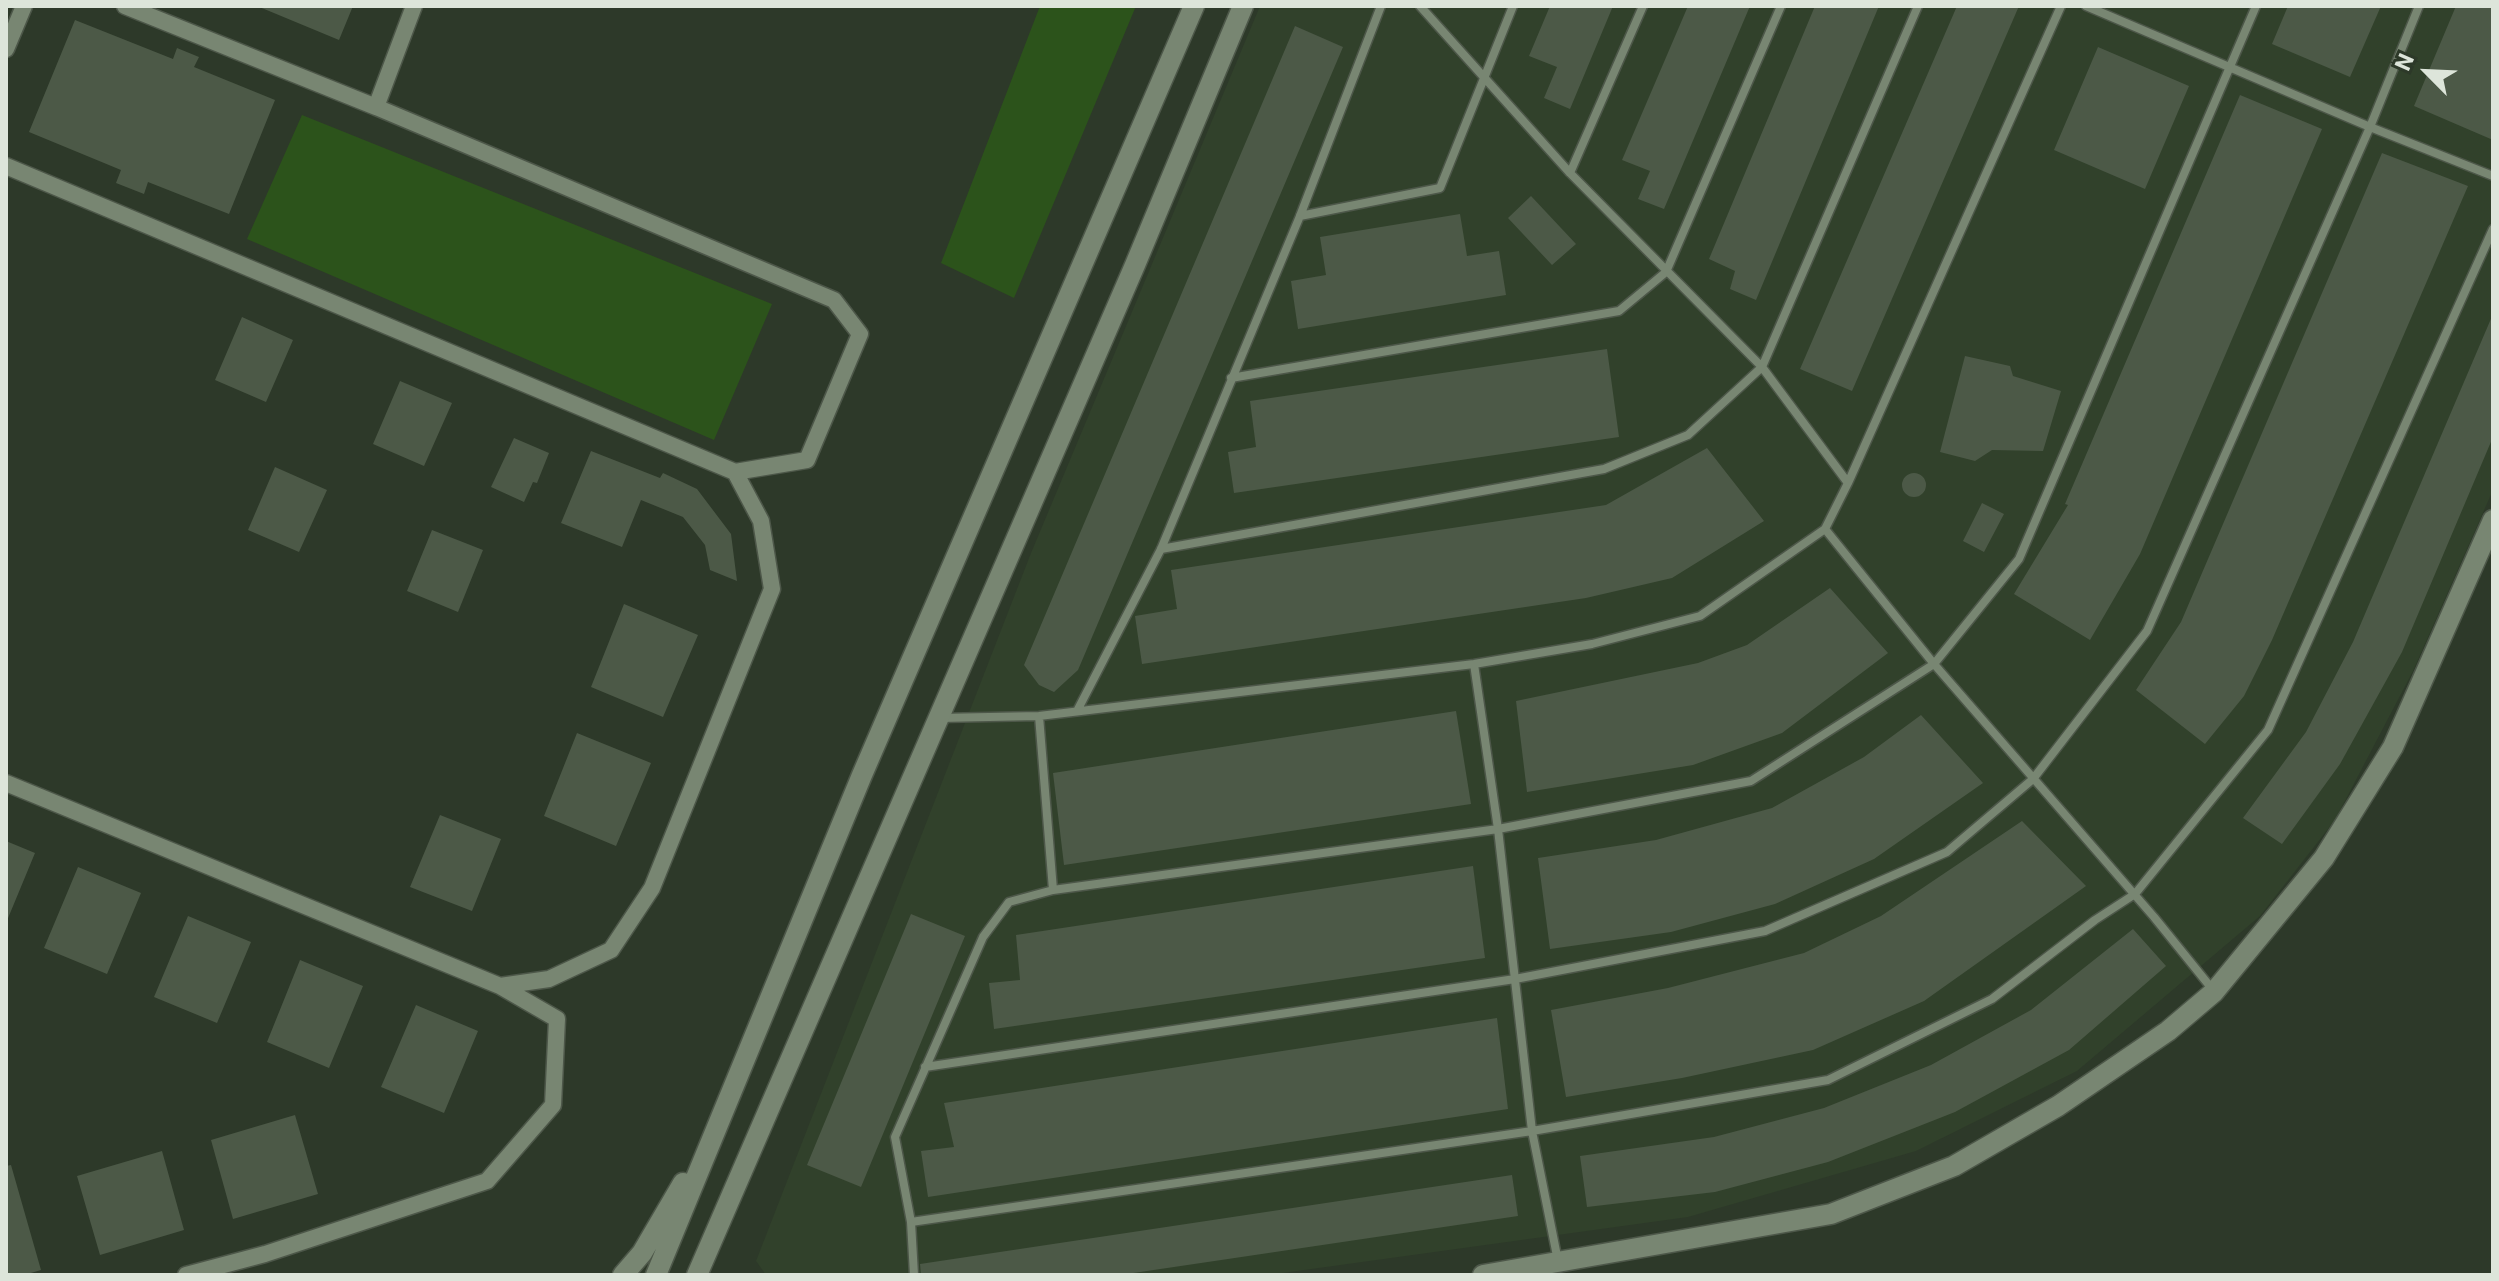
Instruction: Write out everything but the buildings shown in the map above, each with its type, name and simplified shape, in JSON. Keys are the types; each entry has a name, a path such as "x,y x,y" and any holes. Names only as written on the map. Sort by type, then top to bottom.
{"street":[{"path":"6,49 24,6"},
{"path":"6,166 735,472 807,460 860,334 834,300 376,107 125,6"},
{"path":"376,107 414,6"},
{"path":"656,1275 862,775 1194,6"},
{"path":"697,1275 1135,265 1243,6"},
{"path":"500,986 549,979 611,950 652,888 772,589 761,521 735,472"},
{"path":"1483,1275 1831,1214 1954,1166 2058,1106 2168,1031 2214,992 2324,858 2393,747 2493,520"},
{"path":"6,783 500,986 557,1019 553,1105 487,1181 265,1254 186,1275"},
{"path":"623,1275 642,1253 720,1121"}],"lane":[{"path":"1077,711 1161,549 1300,216 1381,6"},
{"path":"1420,6 1570,173 1762,367 1848,483"},
{"path":"1300,216 1440,188 1513,6"},
{"path":"1570,173 1643,6"},
{"path":"1231,378 1619,311 1666,272 1781,6"},
{"path":"1161,549 1604,469 1688,435 1762,367 1918,6"},
{"path":"939,718 1039,716 1474,664 1592,644 1700,616 1825,529 2061,6"},
{"path":"2086,6 2493,176"},
{"path":"914,1275 911,1222 895,1137 983,937 1009,902 1053,890 1498,829 1751,781 1934,664 2019,559 2256,6"},
{"path":"925,1067 1515,979 1765,931 1947,852 2033,779 2147,631 2370,127 2419,6"},
{"path":"911,1222 1532,1131 1828,1080 1992,999 2095,920 2135,894 2268,730 2361,529 2493,229"},
{"path":"1825,529 1934,664 2135,894 2214,992"},
{"path":"1474,664 1498,829 1532,1131 1558,1262"},
{"path":"1039,716 1053,890"}],"shaded area":[{"path":"1260,6 2493,6 2493,490 2413,671 2335,820 2260,916 2077,1071 1916,1151 1688,1217 1268,1275 766,1275 756,1261 1031,553"}],"green space":[{"path":"1040,6 1136,6 1014,298 941,263"},
{"path":"302,115 772,304 714,440 247,239"}]}
